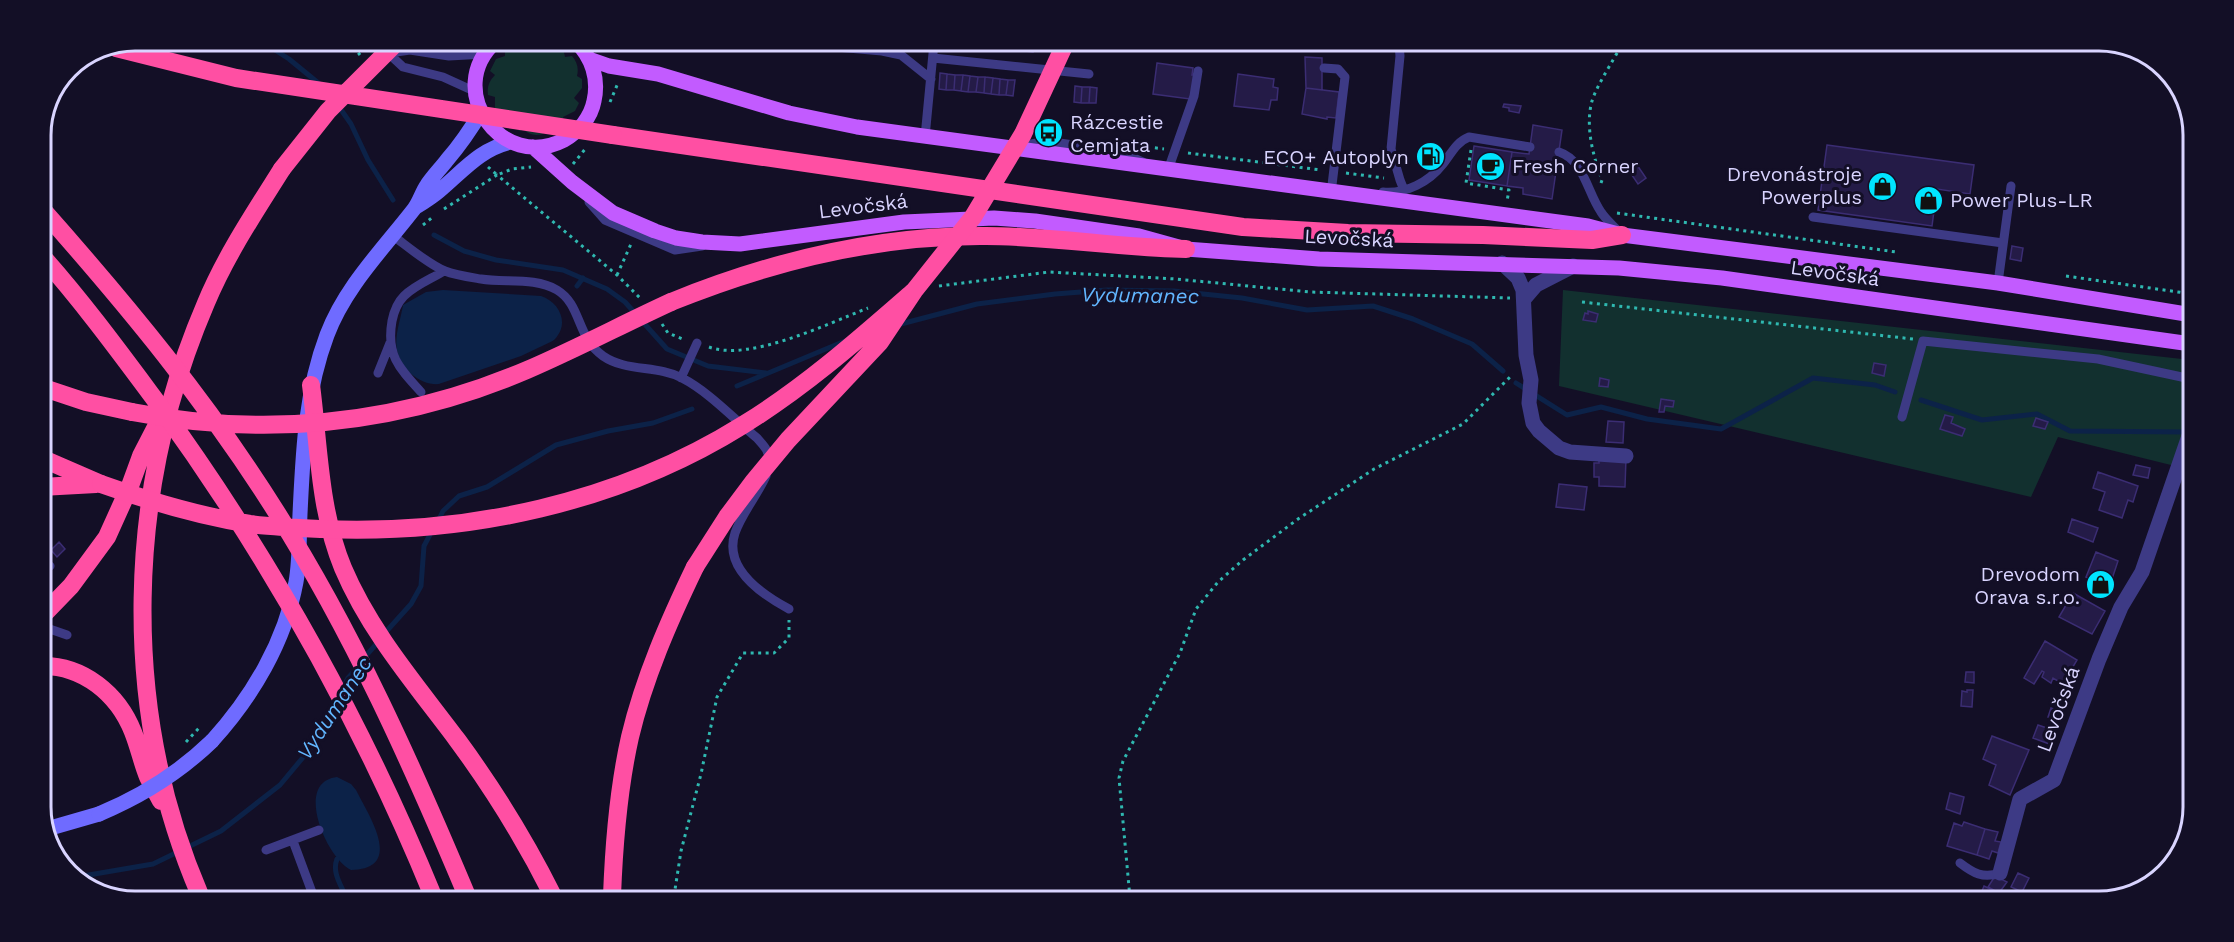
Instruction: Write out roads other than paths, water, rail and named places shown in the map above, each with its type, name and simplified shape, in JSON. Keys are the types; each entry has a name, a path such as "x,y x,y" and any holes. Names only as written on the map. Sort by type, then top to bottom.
{"highway":[{"path":"198,891 175,827 157,752 149,706 142,629 142,573 157,453 192,335 223,267 282,169 328,111 389,51"},
{"path":"612,891 616,820 631,736 658,650 695,567 727,517 754,481 788,440 880,342 914,291 973,217 1023,134 1062,51"},
{"path":"130,52 236,78 1177,218 1293,231 1592,240 1622,235"},
{"path":"51,220 131,312 173,366 238,454 278,514 349,640 386,713 465,891"},
{"path":"51,390 86,402 132,412 206,424 266,426 338,422 389,413 472,391 527,370 671,302 720,283 793,261 851,247 907,240 986,236 1138,248 1186,249"},
{"path":"51,267 92,316 187,444 278,583 355,721 431,891"},
{"path":"51,462 141,498 250,524 357,531 410,529 468,523 516,514 564,503 610,488 700,449 741,427 782,401 822,370 914,291"},
{"path":"311,385 322,492 328,522 343,568 368,616 398,662 489,785 550,891"},
{"path":"51,607 72,586 106,537 130,486 141,456 172,397"},
{"path":"51,486 101,484"},
{"path":"51,667 61,668 90,679 113,698 133,731 147,776 175,827"}],"main road":[{"name":"Levočská","path":"488,51 478,69 476,92 481,112 490,127 511,142 533,147 553,145 570,136 589,115 596,87 593,68 583,51"},
{"name":"Levočská","path":"589,59 609,66 658,74 789,113 857,127 1588,226 1622,235 1998,283 2183,314"},
{"path":"54,827 99,814 123,804 186,764 212,741 238,710 255,684 269,660 289,610 296,581 304,437 311,385 334,318 354,285 416,207 427,184 461,143 481,112"},
{"path":"416,207 438,193 460,171 488,149 511,142"},
{"name":"Levočská","path":"533,147 572,182 613,213 633,223 676,238 719,244 758,242 904,222 970,217 1035,221 1139,236 1186,249 1319,259 1619,268 1722,278 2183,343"}],"street":[{"path":"1502,263 1522,284 1526,355 1532,380 1529,403 1533,423 1559,448 1570,452 1626,456"},
{"path":"1524,298 1536,285 1573,266"},
{"name":"Levočská","path":"2000,873 2020,799 2054,780 2121,607 2142,573 2183,460"}],"lane":[{"path":"395,51 403,67 444,77 476,92"},
{"name":"Levočská","path":"410,51 449,56 470,51"},
{"path":"882,51 901,55 931,79"},
{"path":"925,137 933,51"},
{"path":"1400,51 1391,148 1404,190"},
{"path":"933,58 1089,74"},
{"path":"1324,68 1338,69 1345,77 1332,185"},
{"path":"1163,170 1194,96 1198,71"},
{"path":"1242,180 1296,180 1391,192 1422,183 1433,175 1463,139 1469,137 1530,147"},
{"path":"1559,152 1567,154 1576,161 1592,198 1602,214 1622,235"},
{"path":"1998,283 2011,186"},
{"path":"1813,217 2003,243"},
{"path":"392,235 444,271 480,279 545,285 557,290 572,305 584,336 604,356 617,363 664,371 681,378 697,388 757,438 769,454 770,466 736,531 732,545 735,561 745,577 773,600 789,609"},
{"path":"378,373 390,343 394,310 398,302 406,294 444,271"},
{"path":"1902,417 1923,341 2098,359 2183,377"},
{"path":"390,343 393,357 421,392"},
{"path":"681,378 695,347"},
{"path":"51,629 67,635"},
{"path":"266,850 319,830"},
{"path":"293,841 312,891"},
{"path":"1960,862 1974,873 1983,876 2000,873"}],"water":[{"path":"443,290 541,296 557,308 562,326 555,339 526,356 453,381 440,384 426,382 407,370 399,357 396,345 398,328 403,305 426,292"},
{"path":"337,777 351,784 356,790 379,839 380,851 376,861 367,867 351,870 342,863 332,852 318,821 317,792 324,782"}],"waterway":[{"path":"277,51 322,86"},
{"path":"337,104 351,124 368,160 393,200"},
{"path":"434,235 464,251 496,260 563,270 607,289 625,302 667,349 708,366 766,373"},
{"path":"577,286 583,278"},
{"name":"Vydumanec","path":"897,325 977,304 1107,290 1174,291 1242,298 1307,310 1373,306 1413,319 1472,344 1503,371"},
{"name":"Vydumanec","path":"737,386 845,341"},
{"name":"Vydumanec","path":"1516,383 1567,415 1601,407 1647,419 1721,429 1813,378 1875,385 1895,392"},
{"name":"Vydumanec","path":"1921,400 1982,420 2037,414 2070,431 2183,432"},
{"name":"Vydumanec","path":"438,521 443,511 459,496 487,487 556,445 608,431 653,423 692,409"},
{"name":"Vydumanec","path":"384,634 411,604 421,586 424,546 433,529"},
{"name":"Vydumanec","path":"363,659 379,641"},
{"name":"Vydumanec","path":"341,691 348,678 358,667"},
{"name":"Vydumanec","path":"86,875 153,864 221,831 280,785 315,743 337,700"},
{"path":"337,859 336,873 343,891"}],"place":[{"name":"Rázcestie Cemjata","path":"1049,133"},
{"name":"ECO+ Autoplyn","path":"1430,157"},
{"name":"Fresh Corner","path":"1491,166"},
{"name":"Drevonástroje Powerplus","path":"1883,186"},
{"name":"Power Plus-LR","path":"1929,200"},
{"name":"Drevodom Orava s.r.o.","path":"2101,585"}]}
